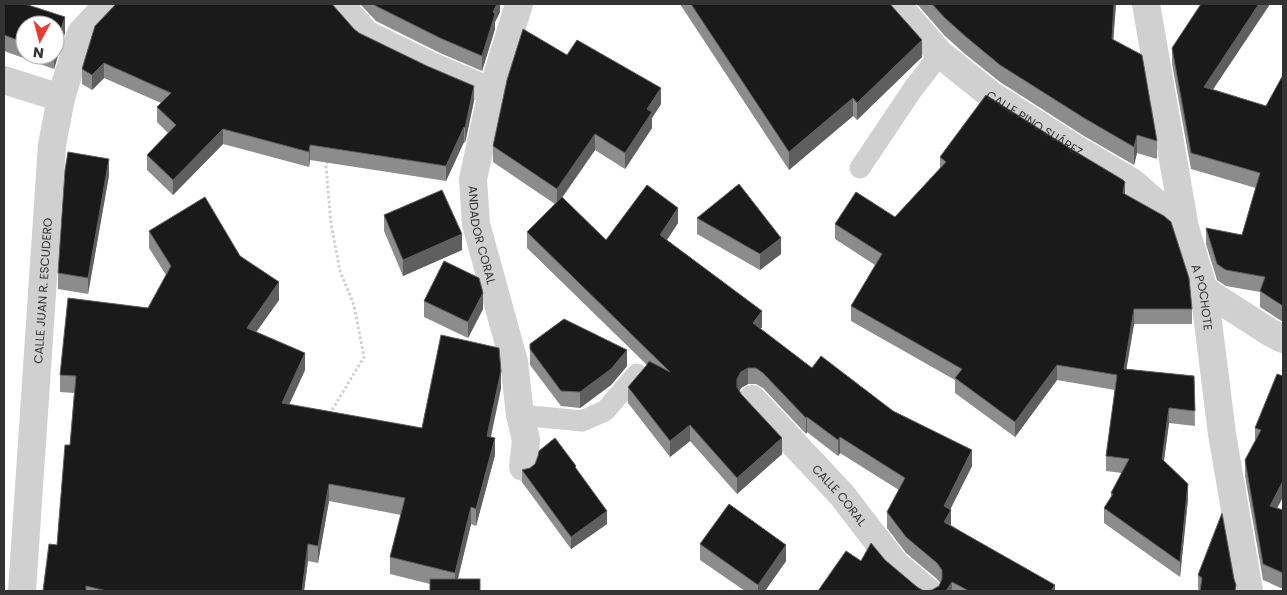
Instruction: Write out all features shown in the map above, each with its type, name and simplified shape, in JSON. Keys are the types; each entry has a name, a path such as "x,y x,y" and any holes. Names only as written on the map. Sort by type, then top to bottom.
{"street":[{"name":"CALLE JUAN R. ESCUDERO","path":"22,591 52,144 60,98 81,33 108,4"},
{"path":"340,4 366,34 433,67 492,92"},
{"name":"ANDADOR CORAL","path":"519,4 492,92 473,179 476,224 514,362 520,415 526,440 523,468"},
{"name":"CALLE PINO SUÁREZ","path":"896,4 940,54 991,95 1132,182 1185,228"},
{"name":"A POCHOTE","path":"1146,4 1185,228 1204,290 1222,434 1249,591"},
{"path":"4,80 60,98"},
{"path":"1204,290 1283,339"},
{"name":"CALLE CORAL","path":"752,399 842,495 895,564 927,591"}],"lane":[{"path":"860,168 913,89 940,54"},
{"path":"520,415 582,421 604,411 637,374"}],"path":[{"path":"328,156 326,166 331,224 340,271 354,306 364,357 328,416"}],"building":[{"path":"4,4 25,4 59,15 15,15 15,39 4,35"},
{"path":"116,4 332,4 359,33 427,66 474,86 465,128 446,166 310,145 309,152 223,129 173,180 147,155 176,125 157,107 171,93 104,63 92,75 82,69 95,26"},
{"path":"373,4 497,4 493,12 495,14 482,56 440,38"},
{"path":"691,4 890,4 922,40 857,103 853,98 789,152"},
{"path":"932,4 1114,4 1112,39 1142,55 1157,141 1137,135 1134,147 1084,118 1000,65 965,36"},
{"path":"1201,4 1259,4 1204,87 1266,106 1283,75 1283,306 1260,291 1265,277 1226,270 1217,264 1206,228 1242,235 1260,173 1191,153 1172,48"},
{"path":"523,29 567,55 577,40 661,88 647,109 652,112 625,153 595,134 557,189 493,146 507,80"},
{"path":"986,95 1123,180 1125,182 1123,193 1164,216 1171,222 1189,278 1192,309 1134,309 1124,369 1194,376 1195,411 1169,408 1162,459 1188,484 1180,562 1104,508 1113,494 1111,493 1129,459 1106,456 1117,375 1057,365 1015,422 955,378 962,369 851,306 882,254 835,224 856,192 895,217 946,162 940,157"},
{"path":"68,152 109,159 88,278 58,273 65,170"},
{"path":"739,184 781,238 760,254 697,218"},
{"path":"647,185 678,208 660,235 762,311 753,323 812,368 821,356 893,411 972,450 944,506 951,510 944,522 1055,585 1051,591 969,591 952,582 946,591 924,591 932,590 939,586 942,579 942,570 937,563 906,537 887,512 905,478 840,437 838,440 806,418 756,368 748,368 741,372 737,379 737,387 741,394 782,438 737,478 690,425 670,441 628,387 649,361 670,372 527,232 562,197 606,240"},
{"path":"442,190 462,234 403,260 384,215"},
{"path":"205,197 240,256 279,282 247,328 305,353 282,403 422,428 441,335 499,348 501,371 487,436 495,438 476,509 471,507 455,573 390,557 405,498 329,484 318,546 308,544 302,591 107,591 86,586 86,591 43,591 49,544 57,545 65,445 70,445 76,376 60,375 68,298 148,308 171,266 149,231"},
{"path":"444,261 479,278 483,293 468,322 424,301"},
{"path":"564,319 627,350 611,369 580,392 561,391 530,349 530,344"},
{"path":"1277,374 1283,376 1283,481 1270,506 1283,510 1283,573 1263,564 1245,460 1261,430 1255,428"},
{"path":"555,438 607,511 571,537 522,470 530,468 535,464 539,451"},
{"path":"729,504 786,545 758,585 700,544"},
{"path":"1222,513 1236,585 1235,591 1200,591 1202,578 1198,575"},
{"path":"871,543 885,560 924,591 818,591 846,551 861,561"},
{"path":"430,579 480,579 480,591 430,591"}]}
